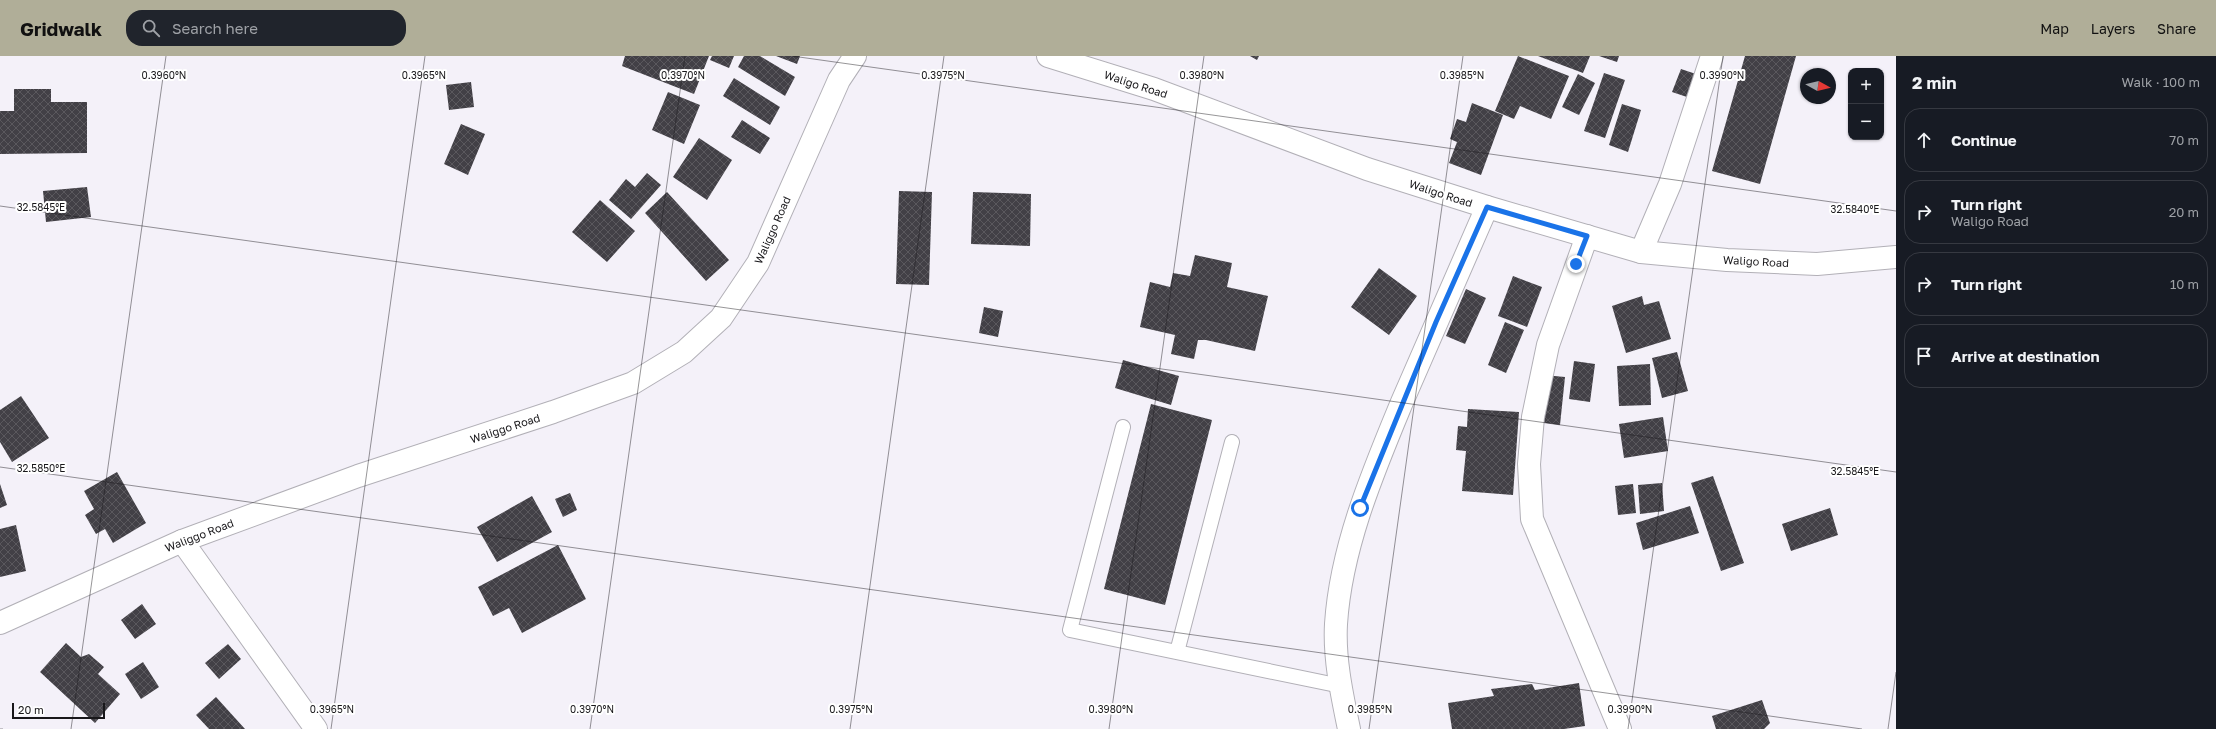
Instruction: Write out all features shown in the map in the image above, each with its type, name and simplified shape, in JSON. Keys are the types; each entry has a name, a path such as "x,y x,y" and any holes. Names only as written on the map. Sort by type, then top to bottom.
{"street":[{"name":"Waliggo Road","path":"0,623 182,541 358,476 553,412 633,383 684,352 721,318 758,263 839,80 855,56"},
{"name":"Waligo Road","path":"1048,56 1154,89 1367,169 1487,207 1641,252 1726,260 1817,264 1896,257"},
{"path":"1641,252 1670,184 1712,56"},
{"path":"1349,729 1341,686 1336,625 1343,574 1360,508 1430,336 1487,207"},
{"path":"1587,236 1548,345 1533,417 1529,464 1532,520 1620,729"},
{"path":"182,541 316,729"}],"lane":[{"path":"1123,428 1070,630 1341,686"},
{"path":"1177,652 1232,442"}],"building":[{"path":"625,56 709,56 694,94 622,66"},
{"path":"712,56 734,56 729,68 710,60"},
{"path":"744,56 760,56 795,77 785,96 738,67"},
{"path":"776,56 800,56 797,64"},
{"path":"1250,56 1259,56 1257,60"},
{"path":"1518,56 1569,76 1551,119 1520,106 1514,119 1495,111"},
{"path":"1538,56 1590,56 1583,73"},
{"path":"1599,56 1619,56 1617,62"},
{"path":"1745,56 1796,56 1760,184 1712,171"},
{"path":"1681,69 1696,74 1687,97 1672,92"},
{"path":"1604,73 1625,80 1605,138 1584,131"},
{"path":"1578,74 1595,83 1579,115 1562,107"},
{"path":"734,78 780,107 770,125 723,96"},
{"path":"471,82 474,107 449,110 446,85"},
{"path":"14,89 51,89 51,102 87,102 87,153 0,154 0,111 14,111"},
{"path":"668,92 700,105 684,144 652,130"},
{"path":"1472,103 1503,115 1481,175 1449,163 1457,142 1450,139 1457,119 1466,122"},
{"path":"1622,104 1641,110 1628,152 1609,145"},
{"path":"742,120 770,138 760,154 731,137"},
{"path":"461,124 485,134 468,175 444,164"},
{"path":"699,138 732,160 707,200 673,177"},
{"path":"647,173 661,185 631,219 609,200 626,179 635,187"},
{"path":"87,187 91,217 46,222 43,191"},
{"path":"899,191 932,192 929,285 896,284"},
{"path":"667,192 729,260 706,281 645,213"},
{"path":"973,192 1031,194 1030,246 971,244"},
{"path":"600,200 635,231 607,262 572,232"},
{"path":"1195,255 1232,263 1227,287 1268,296 1255,351 1206,340 1198,340 1194,359 1171,354 1175,335 1140,327 1150,282 1170,287 1173,273 1190,276"},
{"path":"1379,268 1417,296 1389,335 1351,307"},
{"path":"1513,276 1542,287 1527,327 1498,316"},
{"path":"1466,289 1486,298 1465,344 1446,336"},
{"path":"1642,296 1644,305 1659,301 1671,339 1626,353 1612,306"},
{"path":"984,307 1003,311 998,337 979,333"},
{"path":"1505,322 1524,330 1506,373 1488,365"},
{"path":"1677,352 1688,391 1662,398 1652,358"},
{"path":"1123,360 1179,376 1171,405 1115,388"},
{"path":"1574,361 1595,364 1590,402 1569,399"},
{"path":"1650,364 1651,405 1619,406 1617,366"},
{"path":"1544,375 1565,377 1560,425 1539,422"},
{"path":"21,396 49,438 12,462 0,442 0,410"},
{"path":"1151,404 1212,420 1165,605 1104,589"},
{"path":"1468,409 1519,412 1513,495 1462,491 1466,451 1456,450 1458,426 1467,427"},
{"path":"1663,417 1668,451 1624,458 1619,424"},
{"path":"117,472 146,523 113,543 105,529 96,534 85,515 94,509 84,491"},
{"path":"1713,476 1744,563 1721,571 1691,483"},
{"path":"1662,483 1664,511 1640,514 1638,485"},
{"path":"0,484 7,505 0,508"},
{"path":"1633,484 1636,513 1618,515 1615,486"},
{"path":"570,493 577,510 563,517 555,499"},
{"path":"532,496 552,532 497,562 477,527"},
{"path":"1690,506 1699,533 1643,550 1636,523"},
{"path":"1830,508 1838,535 1791,551 1782,524"},
{"path":"16,525 26,571 0,577 0,529"},
{"path":"558,545 586,599 522,633 509,608 493,616 478,587"},
{"path":"142,604 156,624 135,639 121,620"},
{"path":"66,643 81,657 89,654 104,667 98,674 120,694 95,723 40,672"},
{"path":"228,644 241,659 219,679 205,663"},
{"path":"143,662 159,687 141,699 125,674"},
{"path":"1579,683 1585,726 1564,729 1452,729 1448,703 1494,696 1491,689 1532,684 1535,690"},
{"path":"216,697 245,729 209,729 196,715"},
{"path":"1762,700 1770,723 1764,729 1716,729 1712,716"}],"route":[{"path":"1360,508 1392,426 1487,207 1587,236 1576,264"}]}
